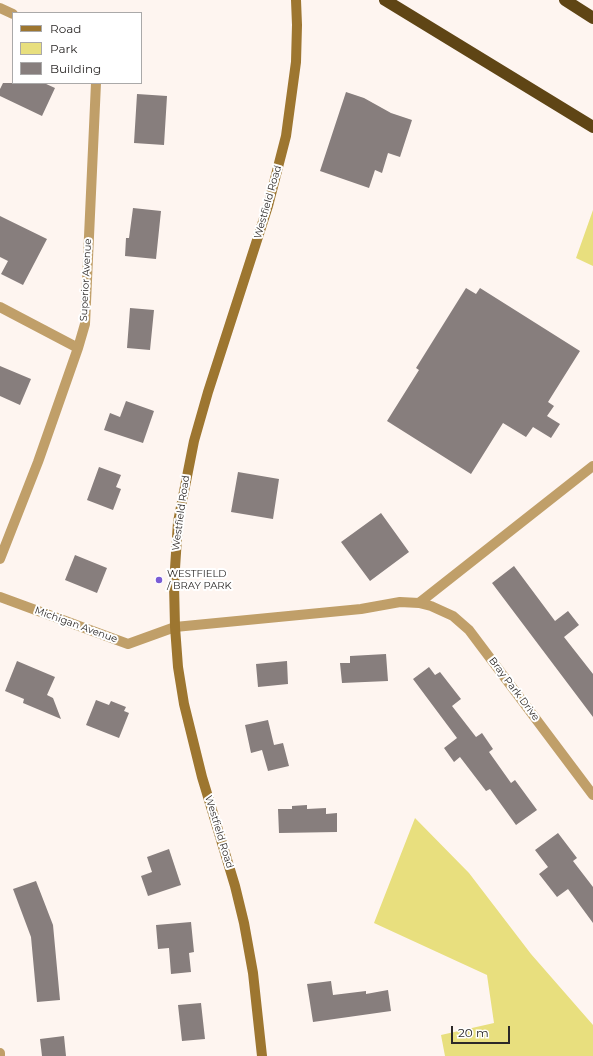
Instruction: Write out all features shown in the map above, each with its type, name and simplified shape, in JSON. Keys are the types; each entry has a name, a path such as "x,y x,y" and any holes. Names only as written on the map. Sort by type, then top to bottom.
{"highway":[{"path":"385,0 593,127"},
{"path":"565,0 593,18"}],"main road":[{"name":"Westfield Road","path":"262,1056 253,973 245,930 235,886 202,777 189,726 178,667 175,627 176,553 183,492 200,420 268,206 286,136 296,62 298,25 296,0"}],"street":[{"path":"0,8 12,14"},
{"name":"Superior Avenue","path":"0,559 38,462 78,348 84,324 96,84"},
{"path":"0,307 78,348"},
{"path":"419,603 593,466"},
{"name":"Michigan Avenue","path":"0,597 128,644 175,627"},
{"name":"Bray Park Drive","path":"175,627 361,609 400,602 419,603 431,606 453,616 469,630 593,795"}],"green space":[{"path":"593,210 593,266 576,258"},
{"path":"415,818 469,873 531,954 593,1025 593,1056 445,1056 441,1035 494,1023 487,975 374,923"}],"building":[{"path":"3,83 46,84 55,88 42,116 0,96 0,89"},
{"path":"346,92 364,98 391,113 412,120 400,157 388,153 382,173 375,170 369,188 320,171"},
{"path":"137,94 167,96 164,145 134,143"},
{"path":"133,208 161,211 156,259 125,256 126,238 129,238"},
{"path":"0,216 47,239 23,285 1,274 8,261 0,257"},
{"path":"466,288 476,294 480,288 580,351 548,402 554,406 547,416 560,424 551,438 533,427 526,437 503,423 471,474 387,421 419,370 416,368"},
{"path":"130,308 154,310 150,350 127,348"},
{"path":"0,366 31,379 20,405 0,396"},
{"path":"126,401 154,411 143,443 104,430 110,413 120,417"},
{"path":"99,467 121,475 116,487 121,489 113,510 87,500"},
{"path":"238,472 279,479 273,519 231,512"},
{"path":"381,513 409,552 370,581 341,542"},
{"path":"75,555 107,568 97,593 65,580"},
{"path":"514,566 555,621 568,611 579,625 564,637 593,674 593,717 492,583"},
{"path":"386,654 388,681 342,683 340,663 350,663 350,656"},
{"path":"17,661 55,677 47,695 53,698 61,719 23,703 24,699 5,691"},
{"path":"287,661 288,684 258,687 256,664"},
{"path":"429,667 435,675 440,672 461,699 452,706 476,737 482,733 493,749 489,752 511,783 515,780 537,810 516,825 490,789 486,791 460,757 454,762 444,748 457,738 413,679"},
{"path":"96,700 109,705 111,701 126,707 124,711 129,713 119,738 86,725"},
{"path":"268,720 274,745 283,743 289,766 268,771 262,750 251,753 245,725"},
{"path":"307,805 307,809 326,808 326,814 337,813 337,832 279,833 278,809 292,809 292,806"},
{"path":"558,833 577,858 573,861 593,887 593,923 568,889 557,897 539,874 548,867 535,850"},
{"path":"169,849 181,885 148,896 141,876 152,872 147,857"},
{"path":"36,881 53,925 60,1000 37,1002 31,937 13,889"},
{"path":"191,922 194,952 189,953 191,972 171,974 169,948 158,949 156,925"},
{"path":"331,981 333,995 366,991 366,994 388,990 391,1011 313,1022 307,984"},
{"path":"201,1003 205,1039 182,1041 178,1005"},
{"path":"64,1036 66,1056 42,1056 40,1039"}],"place":[{"name":"WESTFIELD / BRAY PARK","path":"159,580"}]}
